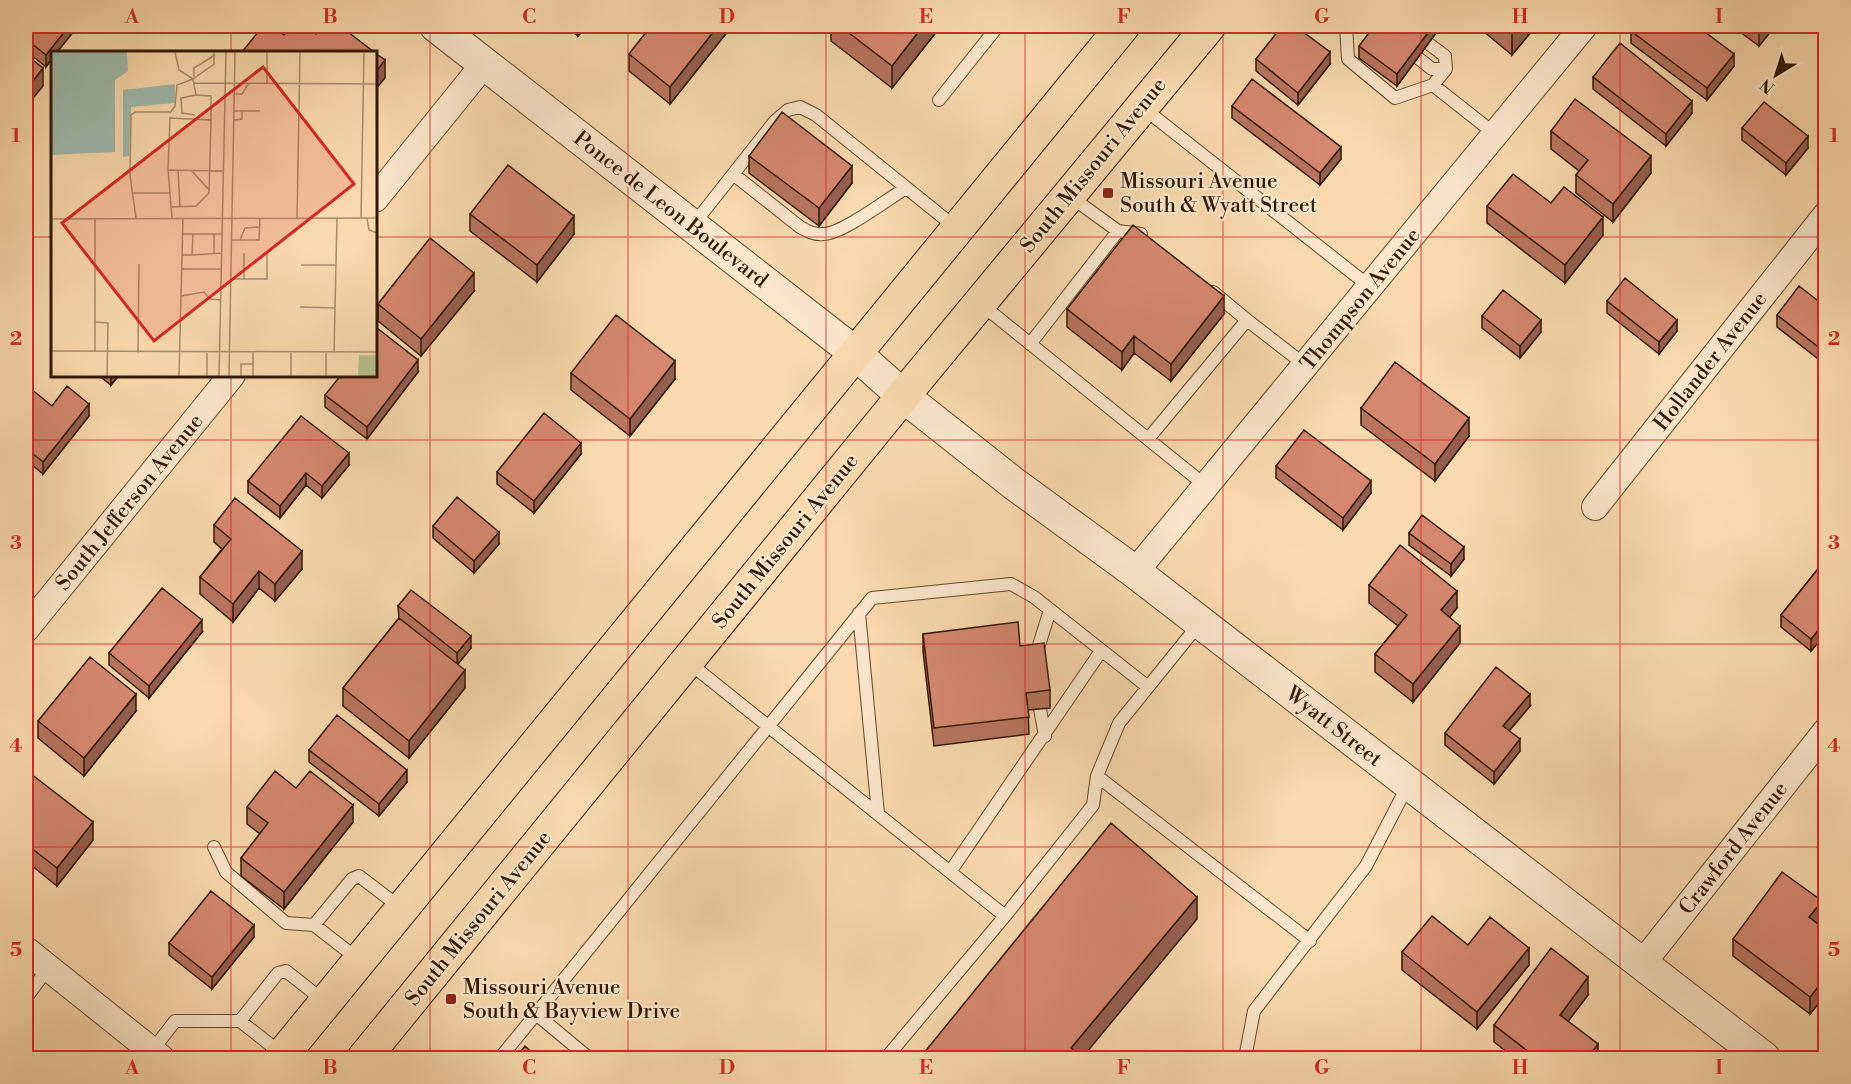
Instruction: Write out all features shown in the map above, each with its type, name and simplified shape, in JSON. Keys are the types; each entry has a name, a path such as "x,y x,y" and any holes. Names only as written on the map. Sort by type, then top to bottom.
{"main road":[{"path":"282,1056 854,352 1123,26"},
{"name":"South Missouri Avenue","path":"364,1059 903,396 1209,26"}],"street":[{"name":"Ponce de Leon Boulevard","path":"436,26 854,352 903,396"},
{"name":"Thompson Avenue","path":"1135,572 1584,26"},
{"path":"376,198 485,63"},
{"name":"Hollander Avenue","path":"1594,507 1826,215"},
{"name":"South Jefferson Avenue","path":"26,629 231,376"},
{"name":"Wyatt Street","path":"903,396 1013,483 1135,572 1764,1059"},
{"name":"Crawford Avenue","path":"1641,965 1826,731"},
{"path":"26,950 157,1055"}],"lane":[{"path":"939,100 998,26"},
{"path":"1346,26 1348,59 1395,98 1433,85 1446,69 1445,56 1429,44"},
{"path":"1418,58 1432,69 1446,69"},
{"path":"1433,85 1495,134"},
{"path":"693,226 775,121 788,110 800,107 816,115 956,228"},
{"path":"1141,107 1370,286"},
{"path":"733,174 800,227 810,232 823,234 837,231 906,188"},
{"path":"1069,195 1118,231 1143,234 1151,241"},
{"path":"1030,344 1118,231"},
{"path":"1204,284 1305,365"},
{"path":"980,303 1206,486"},
{"path":"1148,439 1247,320"},
{"path":"500,1059 517,1044 536,1014 872,598 1011,584 1034,597 1148,687"},
{"path":"1034,662 1050,610"},
{"path":"859,613 878,814"},
{"path":"886,1059 1005,916 1093,805 1098,776 1119,723 1200,623"},
{"path":"950,872 1101,651"},
{"path":"688,662 1005,916"},
{"path":"1040,709 1045,736"},
{"path":"1098,776 1310,941"},
{"path":"1245,1059 1254,1011 1366,867 1409,784"},
{"path":"214,847 226,872 286,922 314,925 360,961"},
{"path":"314,925 352,879 359,876 402,909"},
{"path":"26,998 48,968"},
{"path":"240,1021 278,973 286,971 325,1002"},
{"path":"536,1014 590,1059"},
{"path":"157,1055 175,1021 240,1021 282,1056"}],"building":[{"path":"26,26 69,26 46,55 26,39"},
{"path":"263,26 272,26 284,35 292,26 305,26 316,34 322,26 340,26 373,51 243,51"},
{"path":"651,26 718,26 670,87 629,54"},
{"path":"840,26 923,26 892,66"},
{"path":"1282,26 1295,26 1330,52 1298,93 1256,59"},
{"path":"1374,26 1433,26 1397,74 1359,46"},
{"path":"1504,26 1518,26 1512,32"},
{"path":"1635,26 1697,26 1734,54 1707,88 1631,31"},
{"path":"1620,43 1692,101 1666,134 1593,77"},
{"path":"376,54 385,60 376,72"},
{"path":"26,55 43,68 26,90"},
{"path":"1252,79 1341,147 1320,173 1232,106"},
{"path":"1575,99 1651,156 1613,204 1576,175 1588,160 1551,131"},
{"path":"1764,102 1808,136 1786,163 1742,128"},
{"path":"782,112 852,166 819,208 749,156"},
{"path":"508,165 574,216 537,265 470,214"},
{"path":"1513,174 1551,203 1564,187 1603,217 1565,265 1487,206"},
{"path":"1133,225 1224,296 1171,364 1134,336 1122,352 1067,309"},
{"path":"430,238 474,273 421,339 378,304"},
{"path":"1625,278 1677,320 1659,342 1607,301"},
{"path":"1799,286 1826,307 1826,353 1777,315"},
{"path":"1503,290 1541,320 1520,346 1482,316"},
{"path":"616,315 675,361 630,419 571,373"},
{"path":"377,328 418,360 367,427 325,395 340,376 376,376"},
{"path":"1395,362 1469,418 1435,464 1361,408"},
{"path":"67,386 89,404 43,462 26,448 26,394 30,388 52,406"},
{"path":"544,413 581,443 534,501 497,472"},
{"path":"301,416 349,453 322,486 306,473 280,506 248,481"},
{"path":"1304,430 1371,481 1343,518 1276,466"},
{"path":"457,497 499,532 474,561 433,526"},
{"path":"235,498 302,551 275,584 259,571 233,604 200,577 231,539 214,525"},
{"path":"1422,515 1464,547 1451,564 1409,533"},
{"path":"1400,545 1457,591 1441,610 1460,626 1413,684 1375,654 1407,615 1369,585"},
{"path":"1826,559 1826,621 1811,639 1781,615"},
{"path":"162,588 202,620 149,686 109,653"},
{"path":"411,590 471,636 457,653 398,606"},
{"path":"399,618 465,670 409,741 343,688"},
{"path":"1018,622 1020,646 1044,643 1050,690 1026,693 1029,717 934,728 923,634"},
{"path":"90,657 136,694 84,758 38,721"},
{"path":"1496,667 1530,694 1503,726 1520,739 1494,772 1445,733"},
{"path":"337,715 407,770 379,804 309,750"},
{"path":"26,770 93,822 57,868 26,844"},
{"path":"275,771 296,788 310,771 353,805 284,892 241,858 268,823 247,807"},
{"path":"1111,823 1197,897 1071,1048 1083,1059 919,1059"},
{"path":"1782,872 1822,901 1809,917 1826,930 1826,977 1810,997 1733,939"},
{"path":"211,891 254,925 212,977 169,943"},
{"path":"1432,916 1468,945 1490,917 1529,948 1477,1012 1402,952"},
{"path":"1551,948 1588,977 1560,1015 1598,1044 1587,1059 1538,1059 1494,1025"},
{"path":"525,1046 539,1059 515,1059"},
{"path":"81,1051 89,1059 75,1059"}],"place":[{"name":"Missouri Avenue South & Wyatt Street","path":"1108,193"},
{"name":"Missouri Avenue South & Bayview Drive","path":"451,999"}]}
